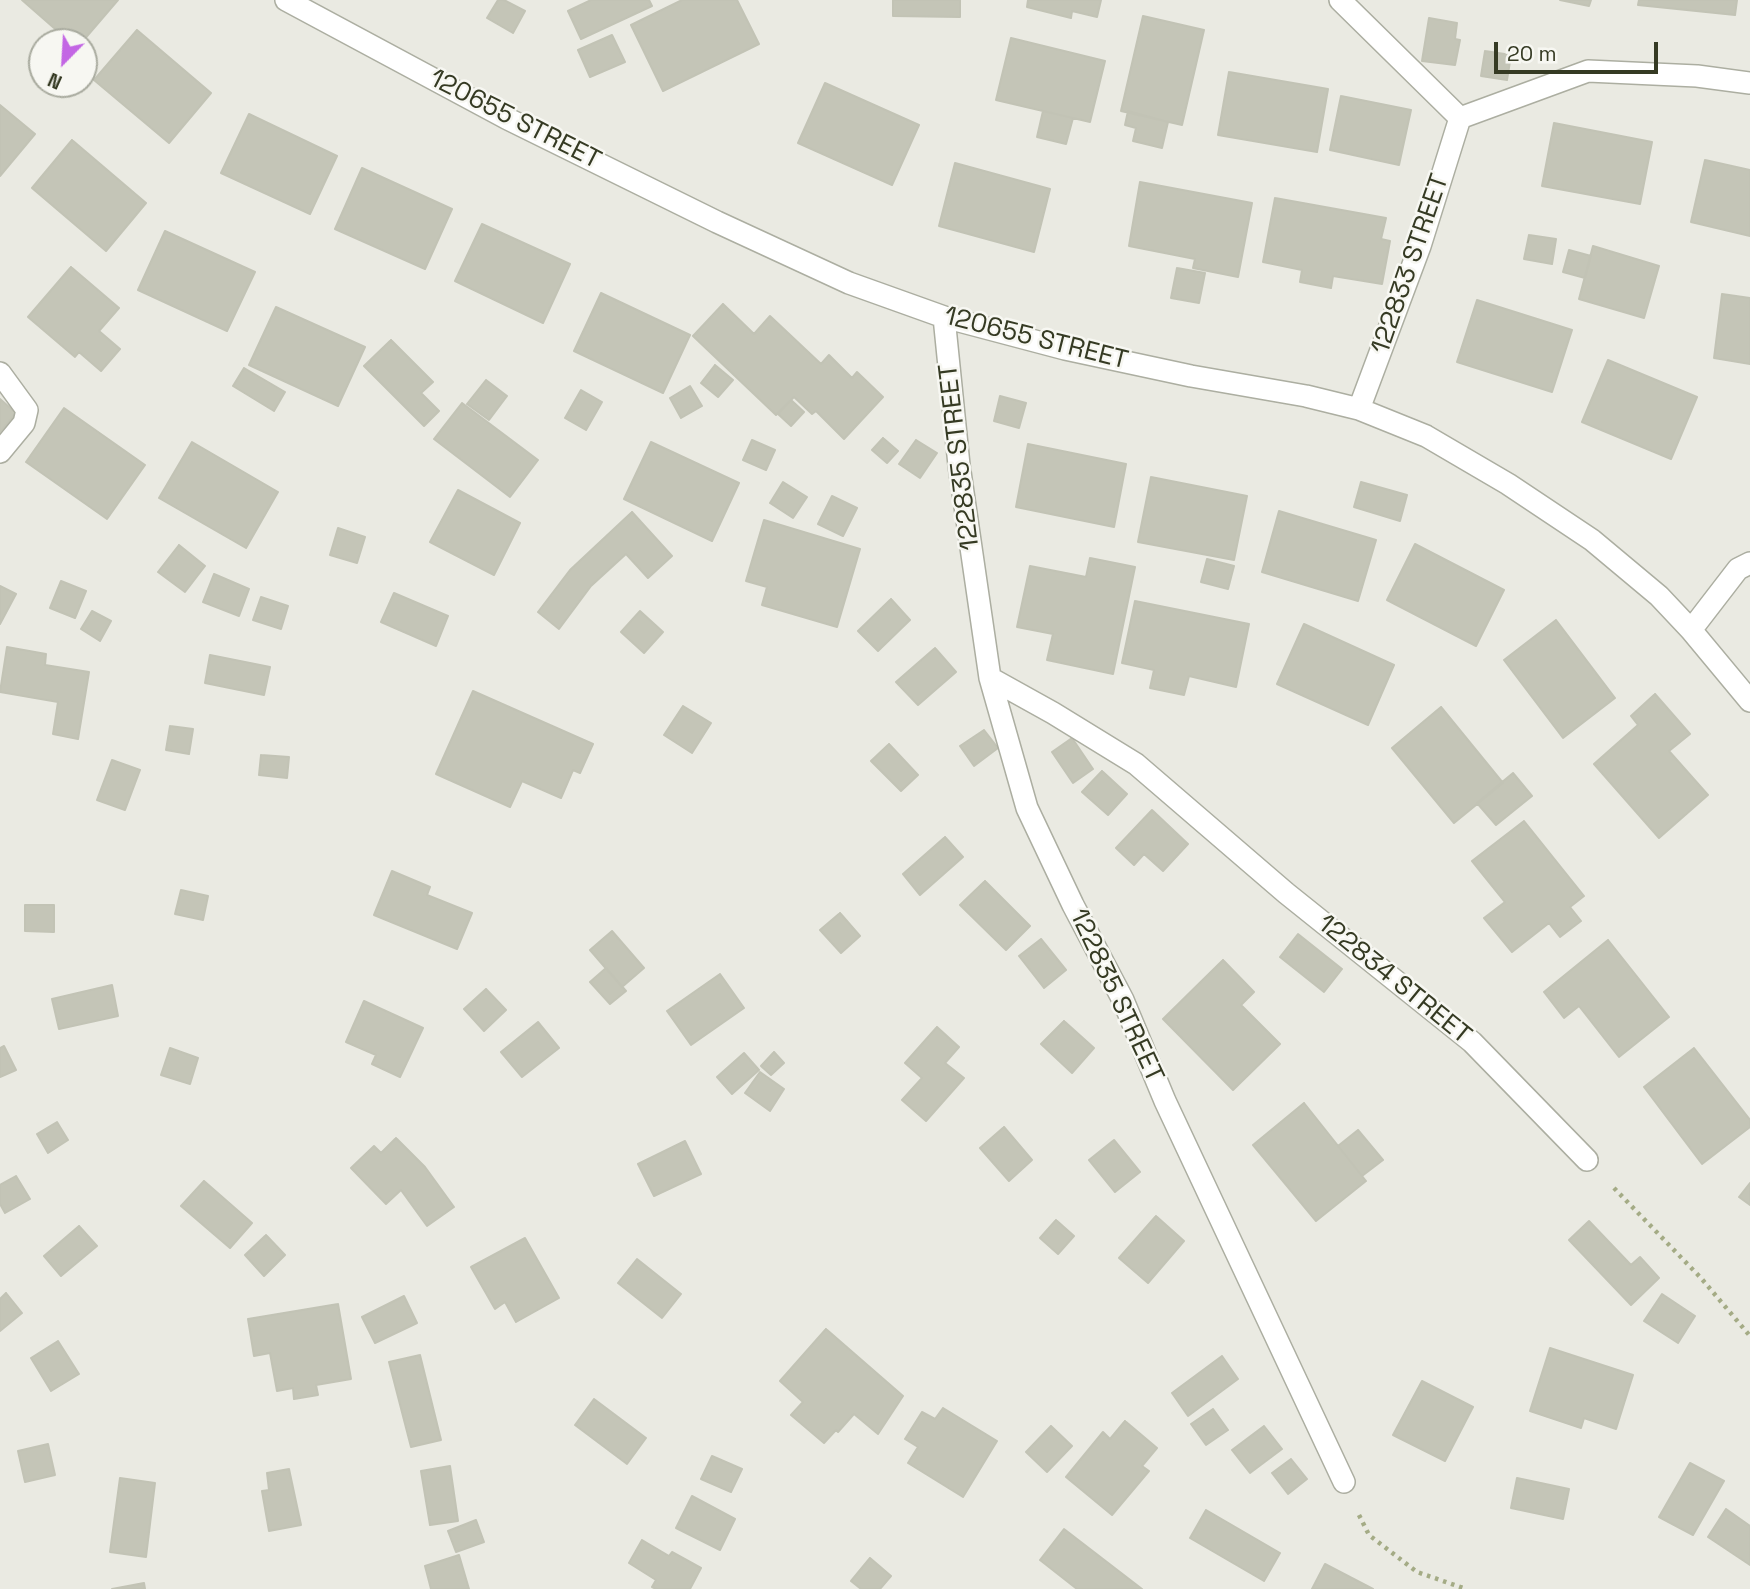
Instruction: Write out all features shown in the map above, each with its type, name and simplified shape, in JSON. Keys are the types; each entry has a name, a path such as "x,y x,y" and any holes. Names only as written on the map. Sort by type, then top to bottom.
{"street":[{"name":"120655 STREET","path":"286,0 506,118 704,216 849,283 944,317 1077,352 1191,376 1307,396 1359,409 1426,436 1508,484 1592,540 1659,596 1750,701"},
{"path":"1340,0 1460,118 1588,71 1697,76 1750,83"},
{"name":"122833 STREET","path":"1359,409 1420,246 1460,118"},
{"name":"122835 STREET","path":"944,317 959,465 990,678 1027,808 1073,905 1123,1000 1165,1101 1344,1482"},
{"path":"0,373 27,410 24,423 0,452"},
{"path":"1691,630 1738,569 1750,563"},
{"name":"122834 STREET","path":"990,678 1054,713 1136,764 1286,893 1472,1042 1587,1160"}],"path":[{"path":"1587,1160 1701,1278 1750,1336"},
{"path":"1344,1482 1368,1535 1417,1572 1466,1589"}],"building":[{"path":"22,0 118,0 94,28 54,28"},
{"path":"498,0 504,0 525,11 513,33 487,18"},
{"path":"591,0 649,0 652,6 581,39 568,11"},
{"path":"682,0 737,0 759,44 663,91 631,25"},
{"path":"893,0 960,0 960,17 893,16"},
{"path":"1028,0 1101,0 1097,17 1072,11 1071,18 1027,7"},
{"path":"1560,0 1591,0 1589,6"},
{"path":"1639,0 1737,0 1735,15 1638,5"},
{"path":"1143,16 1204,30 1182,125 1121,111"},
{"path":"1429,18 1457,23 1455,39 1460,40 1455,65 1422,61"},
{"path":"137,30 211,93 169,143 98,83 98,75"},
{"path":"612,35 625,62 590,77 578,50"},
{"path":"1011,38 1105,61 1090,122 996,100"},
{"path":"1485,51 1511,55 1507,80 1481,76"},
{"path":"1229,72 1328,89 1317,152 1218,135"},
{"path":"825,83 919,125 892,185 798,143"},
{"path":"1341,96 1411,110 1399,165 1330,150"},
{"path":"0,105 35,134 0,176"},
{"path":"1043,111 1073,118 1066,144 1037,137"},
{"path":"1128,111 1168,122 1162,148 1133,141 1136,128 1125,125"},
{"path":"249,114 337,156 310,214 221,173"},
{"path":"1554,123 1652,142 1640,204 1542,186"},
{"path":"72,140 146,203 106,251 32,188"},
{"path":"1705,160 1750,170 1750,236 1691,222"},
{"path":"955,163 1050,189 1034,252 939,226"},
{"path":"362,168 452,209 425,269 335,229"},
{"path":"1140,182 1252,203 1238,277 1193,268 1195,259 1129,246"},
{"path":"1275,198 1386,218 1381,239 1390,241 1382,284 1333,276 1331,288 1300,282 1302,270 1263,262"},
{"path":"482,224 570,264 543,323 455,281"},
{"path":"165,231 255,272 227,331 138,290"},
{"path":"1529,235 1556,239 1552,264 1524,259"},
{"path":"1593,246 1659,266 1644,318 1579,299"},
{"path":"1569,250 1591,256 1585,278 1563,272"},
{"path":"71,267 119,308 99,331 120,349 101,371 79,352 75,357 28,317"},
{"path":"1177,268 1205,273 1199,303 1171,298"},
{"path":"601,293 690,335 663,393 574,351"},
{"path":"1722,294 1750,298 1750,364 1714,358"},
{"path":"1477,300 1572,330 1552,392 1457,362"},
{"path":"723,304 754,334 770,316 821,364 829,355 852,378 857,372 883,397 844,439 816,411 812,414 794,397 776,415 693,336"},
{"path":"276,307 365,347 338,406 249,365"},
{"path":"391,340 433,382 421,393 439,411 424,426 364,366"},
{"path":"1608,360 1697,397 1671,459 1582,422"},
{"path":"715,365 733,380 718,397 701,383"},
{"path":"244,368 285,392 274,411 233,386"},
{"path":"486,380 507,396 489,420 467,404"},
{"path":"690,386 702,406 681,418 670,398"},
{"path":"581,390 602,402 586,430 565,418"},
{"path":"1000,396 1026,403 1019,428 994,421"},
{"path":"0,399 16,413 0,432"},
{"path":"791,400 804,412 791,426 778,414"},
{"path":"462,403 538,460 510,497 434,439"},
{"path":"64,408 145,465 107,519 26,462"},
{"path":"883,438 898,451 887,463 872,450"},
{"path":"752,440 775,450 766,470 743,460"},
{"path":"916,440 937,453 920,478 899,464"},
{"path":"192,442 278,492 246,548 159,498"},
{"path":"651,442 739,483 712,541 624,499"},
{"path":"1028,444 1126,464 1114,527 1016,507"},
{"path":"1151,477 1247,496 1234,560 1138,542"},
{"path":"783,482 807,497 793,518 770,503"},
{"path":"1361,482 1407,495 1400,521 1354,507"},
{"path":"458,490 520,523 494,575 430,542"},
{"path":"832,496 857,508 843,536 818,524"},
{"path":"1279,511 1376,540 1358,601 1262,572"},
{"path":"632,512 672,556 648,578 626,554 591,586 559,629 538,612 570,570"},
{"path":"764,520 860,549 837,627 762,605 767,587 746,581"},
{"path":"338,528 365,537 357,563 330,555"},
{"path":"1415,544 1504,590 1476,646 1387,600"},
{"path":"179,545 205,566 185,592 158,572"},
{"path":"1090,558 1135,567 1113,674 1047,660 1053,634 1017,627 1030,566 1086,577"},
{"path":"1207,559 1234,566 1228,589 1201,582"},
{"path":"214,574 249,589 239,616 203,602"},
{"path":"61,581 86,591 75,618 50,608"},
{"path":"0,586 16,594 0,624"},
{"path":"394,593 448,616 436,646 381,622"},
{"path":"261,597 288,606 281,629 253,620"},
{"path":"891,599 910,620 878,651 858,631"},
{"path":"1135,601 1249,624 1236,687 1189,676 1184,695 1150,688 1154,670 1122,663"},
{"path":"92,611 111,621 100,641 81,629"},
{"path":"640,611 663,632 644,653 621,632"},
{"path":"1556,620 1615,698 1563,738 1504,660"},
{"path":"1304,624 1394,665 1368,725 1277,684"},
{"path":"7,647 46,654 45,665 89,672 78,739 53,734 58,702 0,692"},
{"path":"935,648 956,672 918,705 896,682"},
{"path":"210,655 270,667 264,695 205,683"},
{"path":"473,691 593,744 580,773 573,770 561,798 522,781 510,807 436,774"},
{"path":"1655,694 1690,734 1669,751 1708,795 1659,838 1594,764 1638,725 1631,716"},
{"path":"683,706 711,723 692,753 664,735"},
{"path":"1441,707 1503,783 1454,823 1392,748"},
{"path":"170,726 193,729 189,754 166,750"},
{"path":"984,730 998,748 974,766 960,746"},
{"path":"1072,738 1093,769 1073,783 1052,752"},
{"path":"889,744 918,775 901,791 871,761"},
{"path":"261,755 289,757 287,778 259,775"},
{"path":"112,760 140,770 125,810 97,800"},
{"path":"1102,771 1127,794 1108,815 1082,792"},
{"path":"1513,773 1532,796 1496,825 1477,803"},
{"path":"1152,810 1188,844 1163,871 1144,854 1134,865 1116,848"},
{"path":"1524,821 1584,896 1570,907 1581,921 1560,937 1549,923 1512,952 1484,918 1505,902 1472,861"},
{"path":"945,837 963,857 920,895 903,874"},
{"path":"392,871 430,887 427,895 472,913 457,949 374,915"},
{"path":"985,881 1030,926 1006,950 960,905"},
{"path":"181,890 208,896 203,920 175,914"},
{"path":"25,905 54,905 54,932 25,931"},
{"path":"840,913 860,936 841,953 820,930"},
{"path":"612,931 644,968 622,987 590,950"},
{"path":"1298,934 1342,969 1324,992 1280,957"},
{"path":"1041,939 1066,970 1044,988 1019,956"},
{"path":"1608,940 1669,1017 1619,1057 1579,1006 1564,1018 1544,992"},
{"path":"1223,960 1254,992 1241,1005 1280,1044 1233,1090 1163,1019"},
{"path":"606,968 626,991 610,1004 590,982"},
{"path":"720,974 744,1008 691,1045 667,1011"},
{"path":"112,985 118,1016 59,1029 52,999"},
{"path":"486,989 506,1010 484,1031 464,1009"},
{"path":"364,1001 423,1028 400,1077 372,1064 376,1055 346,1042"},
{"path":"1064,1021 1094,1048 1072,1073 1041,1044"},
{"path":"538,1022 559,1048 522,1077 501,1052"},
{"path":"937,1027 959,1047 945,1063 964,1078 926,1121 902,1100 922,1078 905,1063"},
{"path":"4,1046 16,1070 0,1077 0,1048"},
{"path":"170,1048 198,1058 190,1084 161,1075"},
{"path":"1694,1048 1750,1120 1750,1127 1702,1164 1644,1087"},
{"path":"774,1052 784,1063 771,1075 761,1066"},
{"path":"744,1053 759,1070 732,1094 717,1077"},
{"path":"760,1072 784,1089 770,1111 745,1093"},
{"path":"1304,1103 1366,1181 1316,1221 1253,1145"},
{"path":"57,1122 68,1140 48,1153 37,1134"},
{"path":"1004,1127 1032,1160 1009,1181 980,1148"},
{"path":"1358,1130 1383,1160 1362,1176 1338,1146"},
{"path":"396,1138 425,1167 454,1207 427,1226 401,1190 386,1204 351,1168 374,1146 381,1153"},
{"path":"1114,1140 1140,1172 1115,1192 1089,1160"},
{"path":"685,1141 701,1174 654,1196 638,1164"},
{"path":"16,1176 30,1199 5,1213 0,1204 0,1185"},
{"path":"204,1181 252,1223 230,1248 181,1206"},
{"path":"1750,1183 1750,1205 1739,1197"},
{"path":"1156,1216 1184,1241 1148,1283 1119,1258"},
{"path":"1056,1220 1074,1236 1058,1254 1040,1238"},
{"path":"1589,1221 1631,1265 1640,1257 1659,1278 1631,1305 1569,1240"},
{"path":"79,1226 97,1246 61,1276 44,1256"},
{"path":"266,1235 285,1255 264,1276 245,1255"},
{"path":"525,1238 559,1298 516,1322 505,1302 495,1309 471,1267"},
{"path":"637,1259 681,1294 662,1318 618,1283"},
{"path":"6,1293 22,1313 0,1331 0,1299"},
{"path":"1662,1294 1695,1316 1678,1343 1644,1321"},
{"path":"404,1296 417,1323 375,1343 362,1317"},
{"path":"338,1304 351,1379 316,1385 318,1395 294,1399 293,1388 277,1391 270,1353 254,1356 248,1319"},
{"path":"826,1329 903,1396 878,1434 854,1414 824,1443 791,1415 803,1402 780,1381"},
{"path":"58,1341 79,1374 51,1391 31,1358"},
{"path":"1550,1348 1633,1375 1616,1429 1584,1418 1581,1428 1530,1411"},
{"path":"420,1355 441,1440 411,1447 389,1362"},
{"path":"1222,1356 1238,1379 1188,1416 1172,1393"},
{"path":"1422,1381 1473,1407 1445,1461 1393,1435"},
{"path":"594,1399 646,1438 627,1464 575,1425"},
{"path":"943,1408 997,1441 963,1497 908,1463 918,1447 905,1439 922,1412 935,1419"},
{"path":"1213,1409 1228,1430 1206,1445 1191,1424"},
{"path":"1125,1421 1157,1448 1142,1466 1149,1471 1112,1515 1066,1477 1103,1432 1110,1439"},
{"path":"1051,1426 1072,1446 1047,1472 1026,1452"},
{"path":"1264,1426 1282,1449 1250,1473 1232,1450"},
{"path":"48,1444 55,1475 25,1482 18,1451"},
{"path":"712,1456 742,1469 731,1492 701,1479"},
{"path":"1291,1459 1307,1479 1288,1494 1272,1473"},
{"path":"1690,1463 1724,1481 1693,1535 1659,1517"},
{"path":"450,1466 458,1521 430,1525 421,1471"},
{"path":"289,1469 301,1525 269,1531 262,1491 269,1490 267,1473"},
{"path":"120,1478 155,1483 146,1557 110,1552"},
{"path":"1517,1478 1569,1489 1563,1519 1511,1508"},
{"path":"692,1496 735,1519 720,1550 676,1528"},
{"path":"1726,1509 1750,1526 1750,1565 1708,1537"},
{"path":"1206,1510 1280,1553 1264,1581 1190,1538"},
{"path":"476,1520 484,1542 456,1552 448,1531"},
{"path":"1064,1529 1142,1589 1077,1589 1040,1560"},
{"path":"642,1540 669,1556 672,1552 701,1568 690,1589 652,1587 656,1580 629,1563"},
{"path":"459,1555 469,1589 431,1589 425,1566"},
{"path":"870,1558 891,1576 880,1589 861,1589 851,1581"},
{"path":"1325,1564 1373,1589 1312,1589"},
{"path":"144,1583 145,1589 112,1589"}]}
